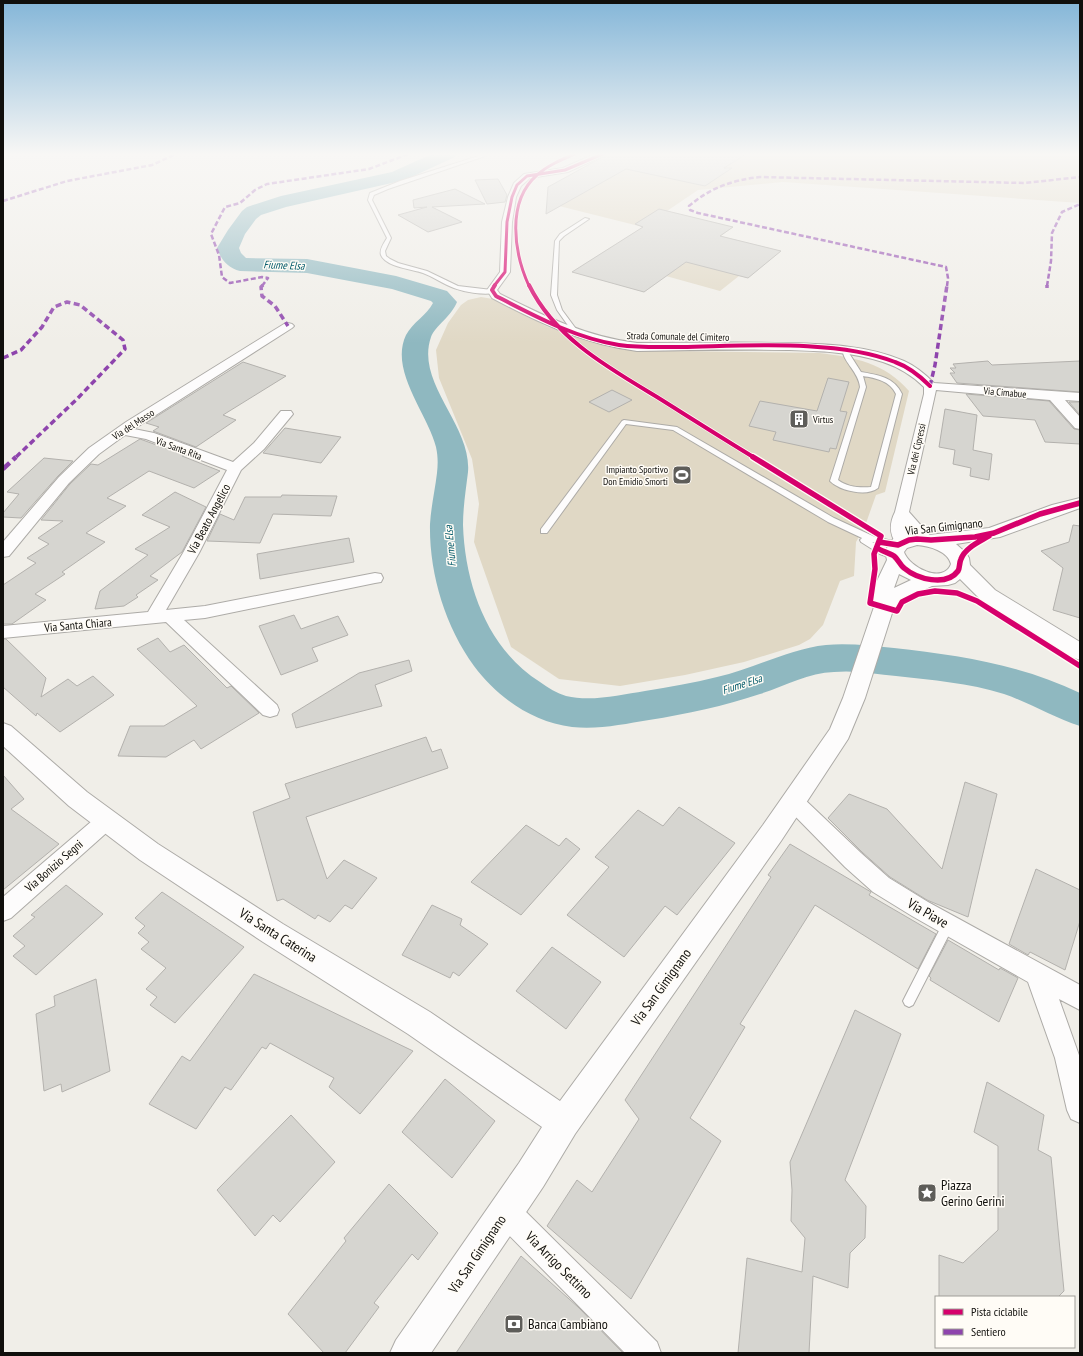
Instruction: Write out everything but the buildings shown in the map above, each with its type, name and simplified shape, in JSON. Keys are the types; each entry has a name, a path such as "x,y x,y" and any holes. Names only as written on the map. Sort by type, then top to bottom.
{"main road":[{"name":"Via San Gimignano","path":"409,1353 506,1212 564,1123 794,802 840,733 847,719 884,607 883,600 885,590 898,551 909,540 969,538 994,533 1040,514 1080,503"},
{"name":"Via San Gimignano","path":"884,607 904,591 934,579 953,576 967,551 994,533"},
{"name":"Via San Gimignano","path":"928,540 950,549 957,555 960,564"},
{"path":"898,551 900,566 913,574 988,595 1080,652"},
{"path":"960,564 988,595"},
{"name":"Via Santa Caterina","path":"3,732 56,781 106,821 149,852 266,929 419,1023 564,1123"}],"street":[{"path":"492,292 495,284 505,272 508,216"},
{"name":"Strada Comunale del Cimitero","path":"492,292 496,296 535,316 576,333 608,342 637,347 785,346 845,351 876,356 895,362 914,372 930,386"},
{"name":"Via del Masso","path":"3,552 76,466 101,445 288,326"},
{"name":"Via Cimabue","path":"930,386 1080,397"},
{"name":"Via dei Cipressi","path":"898,551 898,521 902,512 930,394 930,386"},
{"path":"1054,396 1080,425"},
{"name":"Via Beato Angelico","path":"161,617 191,553 235,468 254,451 286,414"},
{"name":"Via Santa Rita","path":"122,431 149,436 235,468"},
{"path":"902,512 909,522 928,540"},
{"path":"161,617 217,610 375,578"},
{"path":"161,617 270,710"},
{"name":"Via Santa Chiara","path":"3,632 161,617"},
{"name":"Via Piave","path":"794,802 872,878 905,900 948,925 1080,998"},
{"name":"Via Bonizio Segni","path":"3,911 106,821"},
{"path":"1037,973 1066,1054 1075,1084 1080,1110"},
{"name":"Via Arrigo Settimo","path":"506,1212 646,1353"}],"lane":[{"path":"378,216 389,238 383,250 384,256 388,260 396,264 425,272 456,287 492,292"},
{"path":"576,333 558,310 555,301 556,245 560,237 588,219"},
{"path":"845,351 850,363 859,373 864,383 834,481 839,485 865,490 874,488 899,394 897,388 886,380 859,373"},
{"path":"544,531 624,422 675,428 852,532 883,552 898,551"},
{"path":"909,1001 948,925"}],"shaded area":[{"path":"600,216 689,216 733,227 721,236 781,251 748,278 739,276 720,291 666,276 644,292 572,272 643,227"},
{"name":"Impianto Sportivo Don Emidio Smorti","path":"481,297 493,299 548,327 609,347 669,351 819,353 857,359 879,368 900,381 909,391 885,492 876,495 865,526 856,542 854,576 840,581 823,625 810,639 799,645 744,662 685,675 620,686 559,679 511,647 474,542 479,504 472,459 439,378 436,350 448,323 461,305 468,300"}],"waterway":[{"name":"Fiume Elsa","path":"248,216 235,234 228,248 231,256 240,264 307,266 396,283 439,296 445,302 443,308 426,325 419,335 416,352 418,373 421,383 447,437 453,459 448,500 447,535 454,582 461,606 482,650 497,669 514,685 539,701 557,709 572,712 599,712 626,709 718,692 756,681 800,664 816,660 833,658 860,658 965,671 1000,679 1040,692 1080,711"}],"marked path":[{"path":"220,216 211,234 219,255 222,277 230,283 262,277 268,278 261,287 262,296 275,306 288,326"},
{"path":"713,216 946,267 948,278 935,365 930,386"},
{"path":"1047,288 1051,261 1052,233 1060,216"},
{"path":"3,358 21,350 42,327 54,307 67,302 80,305 123,340 125,349 77,399 3,469"}],"cycle path":[{"path":"508,216 505,272 492,290 496,296 564,329 600,341 637,347 775,346 849,351 877,356 905,366 930,386"},
{"path":"517,216 516,237 520,260 532,292 549,317 570,339 619,374 881,536 874,554 875,569 870,603 897,611 902,602 918,594 935,591 957,593 977,601 1080,666"},
{"path":"879,542 898,545 909,540 917,539 931,540 975,537 994,533 1040,514 1080,503"},
{"path":"877,548 894,557 903,568 910,572 924,578 940,580 953,576 959,570 960,560 963,555 973,546 989,536"}],"place":[{"name":"Virtus","path":"799,419"},
{"name":"Impianto Sportivo Don Emidio Smorti","path":"682,475"},
{"name":"Piazza Gerino Gerini","path":"927,1193"},
{"name":"Banca Cambiano","path":"514,1324"}]}
